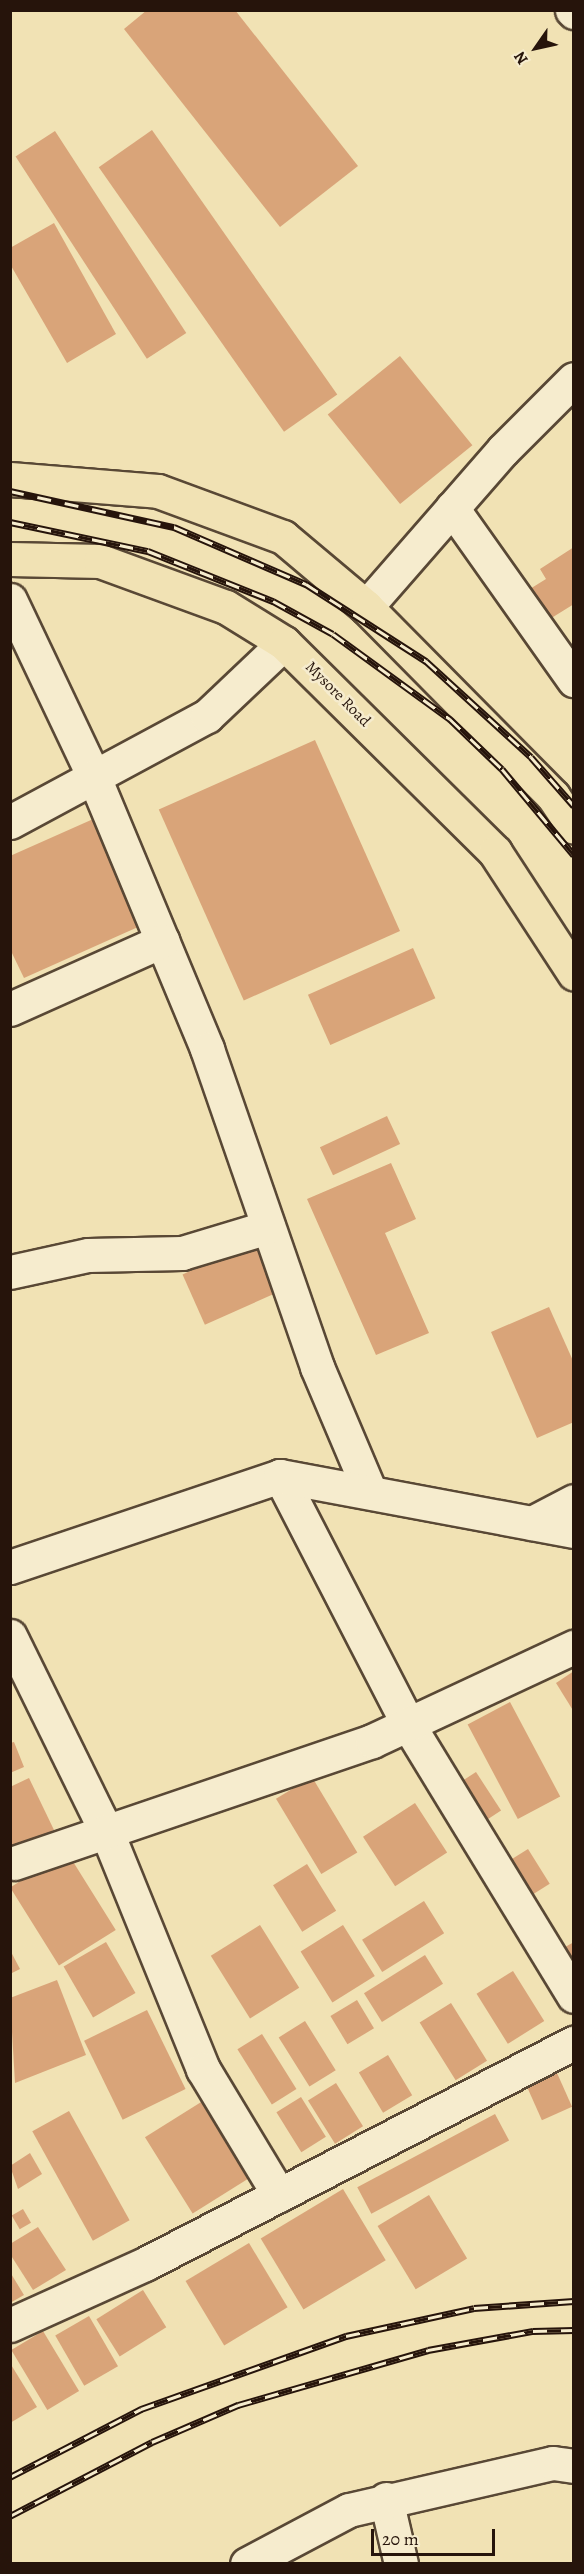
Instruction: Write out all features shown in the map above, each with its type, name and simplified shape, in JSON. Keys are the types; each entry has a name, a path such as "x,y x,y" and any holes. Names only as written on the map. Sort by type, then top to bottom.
{"highway":[{"path":"10,479 169,494 283,537 366,607 554,796 573,827"},
{"name":"Mysore Road","path":"10,559 100,561 226,607 285,643 495,852 573,973"}],"street":[{"path":"366,607 452,508 573,379"},
{"path":"452,508 573,680"},
{"path":"10,600 94,777 162,941 268,1227 317,1367 370,1492"},
{"path":"10,822 207,716 285,643"},
{"path":"10,1009 162,941"},
{"path":"10,1272 88,1255 182,1253 268,1227"},
{"path":"280,1476 409,1726 573,1996"},
{"path":"10,1567 280,1476 573,1530"},
{"path":"532,1523 573,1501"},
{"path":"10,1636 108,1835 202,2069 279,2195"},
{"path":"14,1863 108,1835 409,1726 573,1647"},
{"path":"10,2325 279,2195 573,2043"},
{"path":"247,2564 349,2510 386,2499 553,2463 573,2466"},
{"path":"386,2499 401,2564"}],"building":[{"path":"147,10 235,10 358,166 280,227 124,29"},
{"path":"152,130 337,395 284,432 99,167"},
{"path":"55,131 186,333 147,359 16,157"},
{"path":"54,223 116,334 67,363 10,264 10,248"},
{"path":"400,356 472,445 400,504 328,415"},
{"path":"574,547 574,604 545,622 525,592 546,579 540,569"},
{"path":"315,740 400,931 244,1000 159,810"},
{"path":"100,816 147,923 24,978 10,949 10,856"},
{"path":"413,948 435,998 330,1045 308,995"},
{"path":"387,1116 400,1144 333,1175 320,1147"},
{"path":"391,1163 416,1219 385,1233 429,1333 376,1355 307,1199"},
{"path":"262,1239 284,1289 205,1325 183,1274"},
{"path":"549,1307 574,1363 574,1422 537,1438 491,1332"},
{"path":"574,1671 574,1712 556,1683"},
{"path":"510,1702 560,1796 518,1819 468,1725"},
{"path":"14,1742 24,1767 10,1773 10,1743"},
{"path":"476,1772 501,1811 476,1827 451,1788"},
{"path":"312,1777 357,1852 321,1874 276,1799"},
{"path":"29,1778 54,1830 10,1851 10,1787"},
{"path":"415,1803 447,1852 395,1886 363,1837"},
{"path":"528,1849 550,1884 518,1903 497,1869"},
{"path":"67,1852 116,1930 59,1966 10,1888"},
{"path":"307,1864 336,1911 302,1932 273,1885"},
{"path":"424,1901 444,1933 382,1972 362,1940"},
{"path":"260,1925 299,1988 250,2018 211,1956"},
{"path":"343,1925 375,1976 332,2002 301,1951"},
{"path":"106,1942 136,1993 93,2018 64,1966"},
{"path":"574,1942 574,1991 551,1955"},
{"path":"10,1950 20,1969 10,1974"},
{"path":"425,1955 443,1984 382,2022 364,1993"},
{"path":"513,1971 544,2021 508,2044 477,1994"},
{"path":"57,1980 86,2055 15,2083 10,1998"},
{"path":"357,2000 374,2028 347,2044 330,2016"},
{"path":"451,2003 487,2061 456,2080 420,2023"},
{"path":"147,2010 186,2089 123,2120 84,2041"},
{"path":"305,2021 336,2070 309,2087 279,2037"},
{"path":"262,2034 296,2089 272,2104 237,2049"},
{"path":"388,2055 412,2095 383,2113 359,2073"},
{"path":"557,2073 572,2107 542,2120 527,2086"},
{"path":"336,2083 363,2126 335,2144 308,2100"},
{"path":"301,2097 326,2137 301,2152 276,2112"},
{"path":"206,2099 254,2175 193,2213 145,2137"},
{"path":"69,2111 130,2220 93,2241 32,2131"},
{"path":"495,2114 509,2140 371,2214 357,2187"},
{"path":"30,2153 42,2174 18,2189 10,2166"},
{"path":"343,2189 386,2260 303,2310 261,2238"},
{"path":"429,2195 467,2258 416,2289 378,2226"},
{"path":"23,2209 31,2223 20,2229 12,2216"},
{"path":"38,2227 66,2270 33,2290 10,2254 10,2244"},
{"path":"249,2243 288,2307 224,2345 186,2281"},
{"path":"10,2272 24,2295 10,2303"},
{"path":"143,2290 166,2327 120,2356 96,2319"},
{"path":"89,2316 118,2366 84,2386 55,2336"},
{"path":"43,2331 79,2391 47,2410 11,2350"},
{"path":"10,2363 37,2407 10,2423"}],"railway":[{"path":"10,491 174,527 306,584 426,661 531,757 574,806"},
{"path":"10,522 148,551 273,601 333,634 450,719 502,769 574,855"},
{"path":"10,2477 141,2409 346,2336 474,2308 574,2301"},
{"path":"10,2516 152,2442 238,2405 428,2350 533,2331 574,2330"}]}
